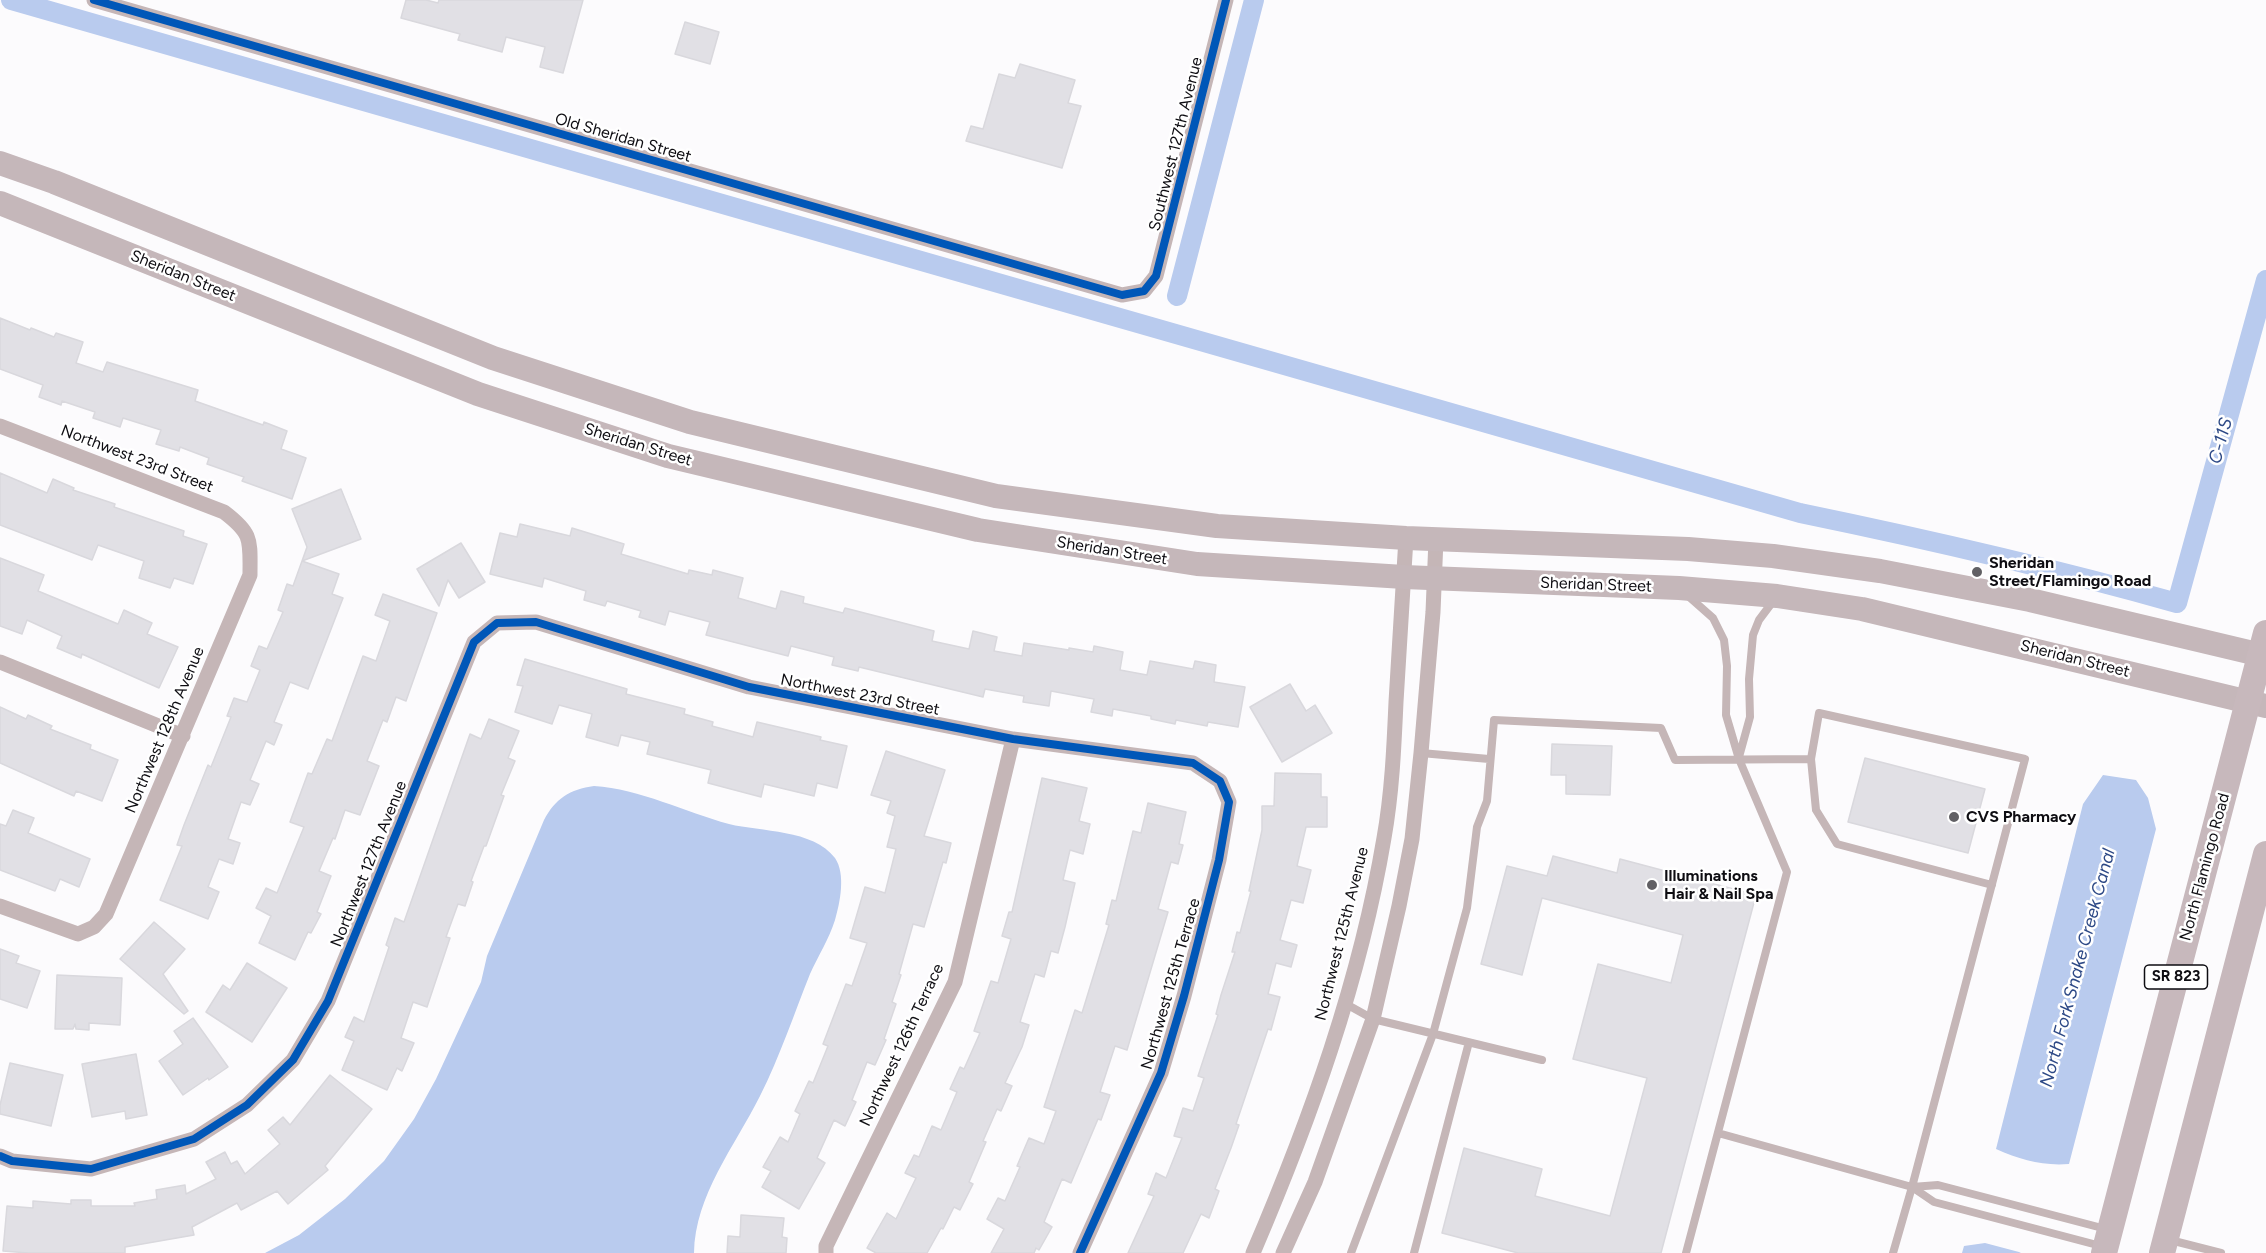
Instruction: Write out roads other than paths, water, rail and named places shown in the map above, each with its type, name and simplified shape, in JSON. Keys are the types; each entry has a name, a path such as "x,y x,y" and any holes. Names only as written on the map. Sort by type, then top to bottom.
{"highway":[{"name":"North Flamingo Road","path":"2107,1244 2257,704 2264,648"},
{"name":"SR 823","path":"2164,1246 2266,854"}],"main road":[{"path":"0,163 493,358 690,422 996,496 1217,526 1406,538 1688,549 1773,556 1880,570 2264,648"},
{"name":"Sheridan Street","path":"0,203 478,394 668,456 990,532 1197,564 1404,577 1679,588 1777,596 1873,611 2257,704"}],"street":[{"name":"Old Sheridan Street","path":"94,0 1122,295 1144,291"},
{"name":"Southwest 127th Avenue","path":"1144,291 1156,276 1226,0"},
{"name":"Northwest 23rd Street","path":"0,426 224,512 240,524 250,540"},
{"name":"Northwest 125th Avenue","path":"1253,1253 1287,1173 1346,1004 1372,900 1385,835 1393,761 1406,538"},
{"path":"1283,1253 1315,1182 1373,1019 1399,906 1412,839 1421,753 1436,539"},
{"name":"Northwest 128th Avenue","path":"0,906 78,934 94,927 106,914 250,575 250,540"},
{"name":"Northwest 23rd Street","path":"497,623 536,622 749,687 1014,739 1193,763 1220,782"},
{"name":"Northwest 127th Avenue","path":"0,1156 12,1161 90,1169 194,1139 247,1105 293,1060 328,1001 474,642 497,623"},
{"path":"0,662 183,736"},
{"name":"Northwest 126th Terrace","path":"826,1253 826,1246 955,982 1014,739"},
{"name":"Northwest 125th Terrace","path":"1080,1253 1161,1073 1184,996 1219,860 1230,802 1220,782"}],"lane":[{"path":"1679,588 1713,618 1724,640 1727,666 1726,715 1739,759 1788,873 1686,1253"},
{"path":"1739,759 1750,717 1749,679 1753,635 1760,620 1777,596"},
{"path":"1893,1253 1912,1187 1992,885 2025,759 1819,713 1811,759 1816,810 1837,844 1992,885"},
{"path":"1351,1253 1433,1034 1467,908 1477,827 1486,801 1494,720 1661,728 1675,760 1811,759"},
{"path":"1421,753 1489,759"},
{"path":"1346,1004 1373,1019 1542,1060"},
{"path":"1414,1253 1469,1042"},
{"path":"1718,1133 1912,1187 1934,1202 2107,1244"},
{"path":"1912,1187 1938,1185 2107,1244"},
{"path":"2164,1246 2221,1253"}],"water":[{"name":"North Fork Snake Creek Canal","path":"2103,775 2136,780 2148,798 2156,829 2069,1164 2041,1163 1996,1149 2083,804"},
{"path":"594,786 645,796 729,824 800,837 825,849 835,858 840,872 840,897 833,927 810,974 767,1081 709,1191 701,1211 694,1253 265,1253 299,1235 345,1199 384,1161 414,1119 436,1079 481,982 487,956 544,820 553,806 564,796"},
{"path":"1985,1243 2021,1253 1962,1253 1964,1246"}],"waterway":[{"name":"C-11S","path":"11,0 1800,513 1989,555 2177,603 2266,280"},
{"path":"1177,296 1254,0"}],"place":[{"name":"Sheridan Street/Flamingo Road","path":"1977,572"},
{"name":"CVS Pharmacy","path":"1954,817"},
{"name":"Illuminations Hair & Nail Spa","path":"1652,885"}]}
